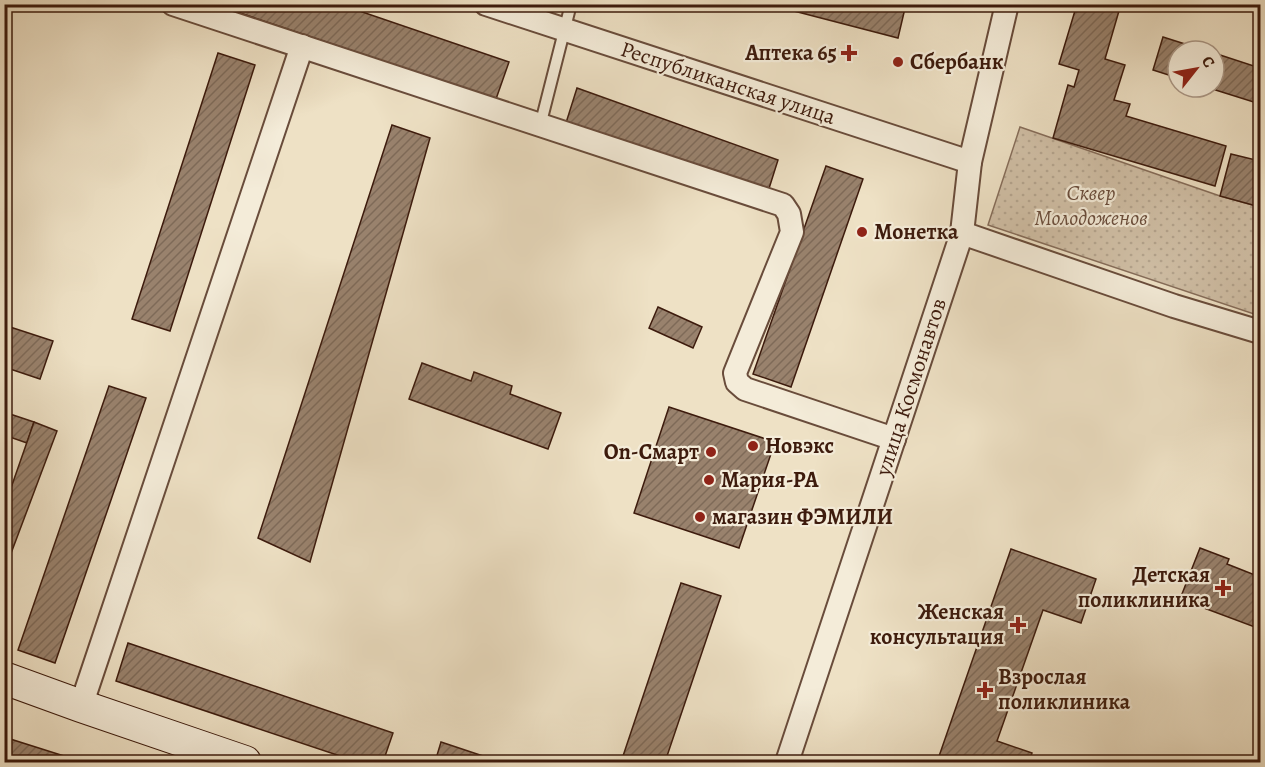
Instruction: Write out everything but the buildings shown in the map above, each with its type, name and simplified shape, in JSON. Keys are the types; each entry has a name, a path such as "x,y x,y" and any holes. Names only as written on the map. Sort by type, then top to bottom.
{"street":[{"path":"173,4 783,205 789,214 792,232 735,373 736,382 746,389 894,438"},
{"name":"Республиканская улица","path":"486,4 970,162"},
{"name":"улица Космонавтов","path":"787,762 962,233 970,162 1006,4"},
{"path":"81,706 302,46"},
{"path":"962,233 1174,306 1260,332"},
{"path":"4,678 246,762"}],"lane":[{"path":"540,126 571,4"}],"green space":[{"name":"Сквер Молодоженов","path":"1020,127 1220,196 1260,207 1260,316 988,225"}],"place":[{"name":"Аптека 65","path":"849,53"},
{"name":"Сбербанк","path":"898,62"},
{"name":"Монетка","path":"862,232"},
{"name":"Новэкс","path":"753,446"},
{"name":"On-Смарт","path":"711,452"},
{"name":"Мария-РА","path":"709,480"},
{"name":"магазин ФЭМИЛИ","path":"700,517"},
{"name":"Детская поликлиника","path":"1223,588"},
{"name":"Женская консультация","path":"1018,625"},
{"name":"Взрослая поликлиника","path":"985,690"}]}
